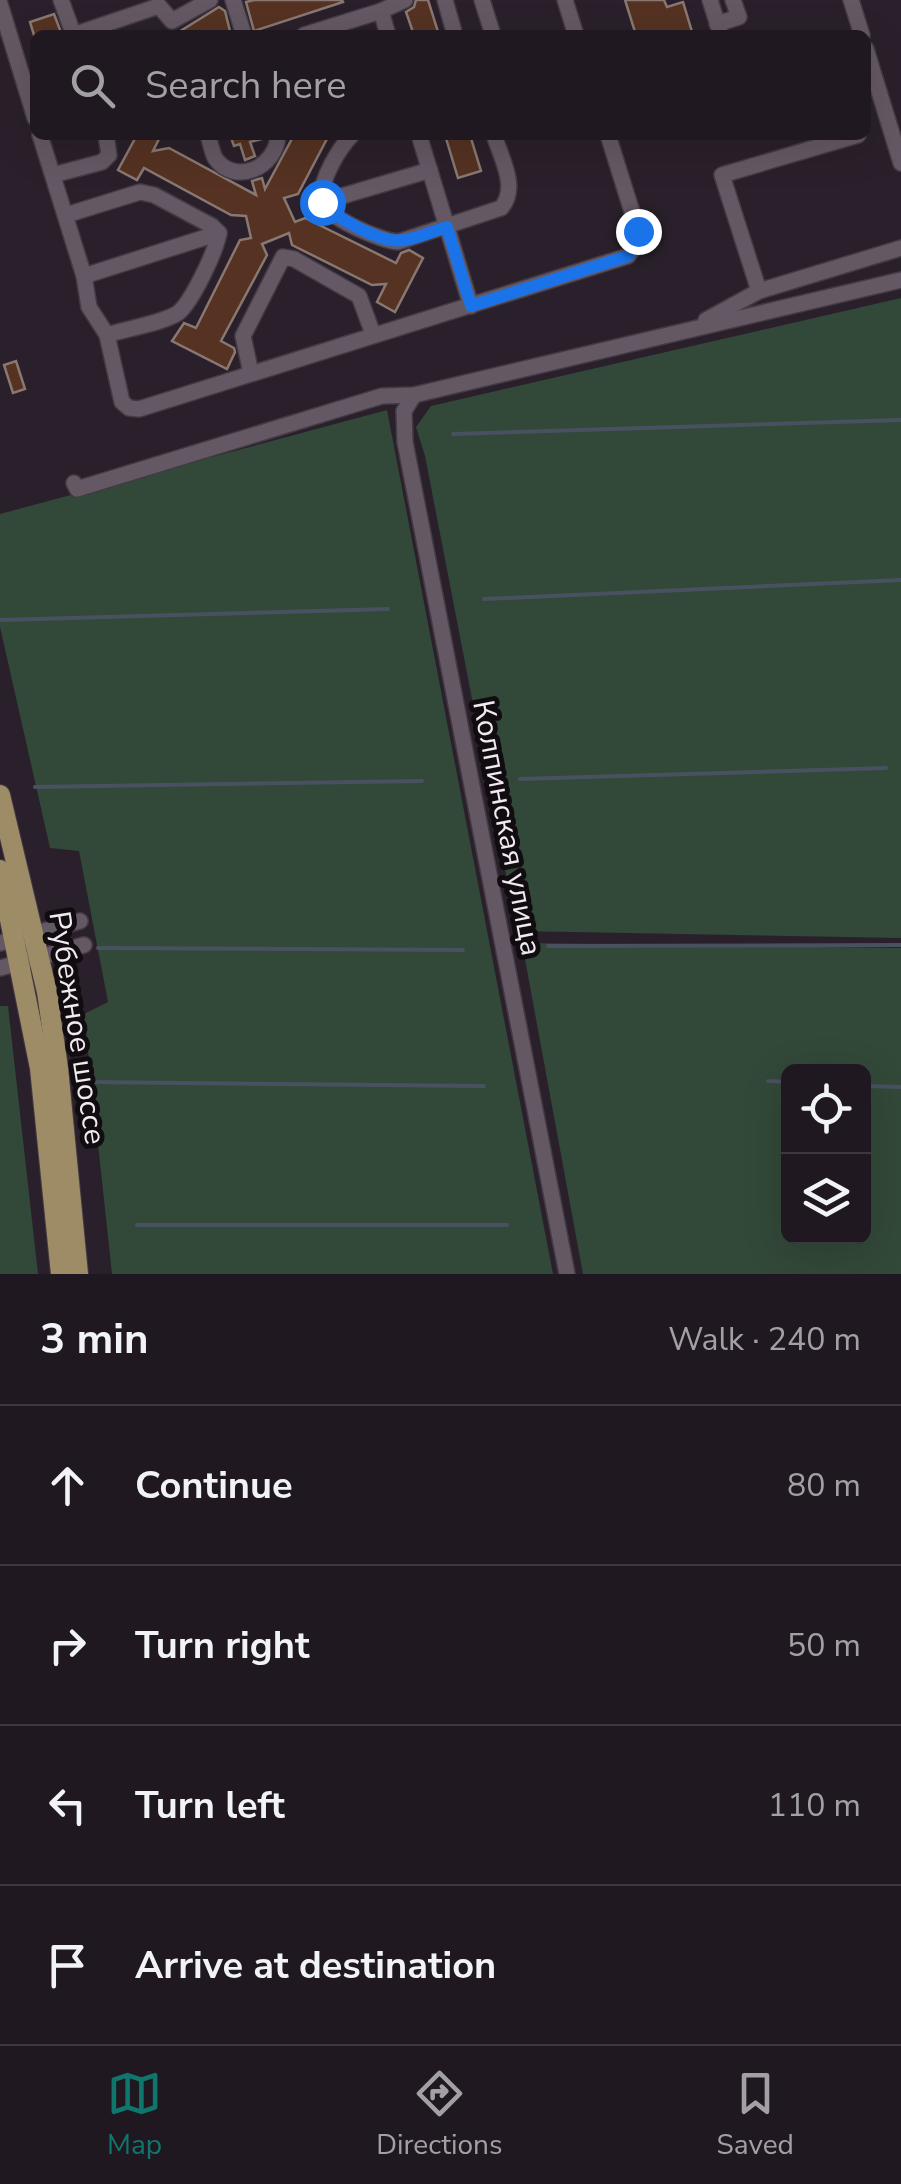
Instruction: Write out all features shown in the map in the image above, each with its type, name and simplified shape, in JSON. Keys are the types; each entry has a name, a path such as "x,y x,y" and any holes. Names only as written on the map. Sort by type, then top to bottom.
{"main road":[{"name":"Рубежное шоссе","path":"0,795 16,938"},
{"name":"Рубежное шоссе","path":"0,870 16,938 30,959 58,1068 78,1274"},
{"name":"Рубежное шоссе","path":"30,959 61,1274"}],"street":[{"path":"61,0 72,30"},
{"path":"165,0 175,28"},
{"path":"175,28 210,0"},
{"path":"233,0 242,30"},
{"path":"320,30 406,0"},
{"path":"445,0 454,30"},
{"path":"482,0 491,30"},
{"path":"565,0 574,30"},
{"path":"710,0 719,29 739,17 734,0"},
{"path":"851,0 860,30"},
{"path":"0,4 30,102"},
{"path":"85,30 159,6 175,28"},
{"path":"381,11 387,30"},
{"path":"871,65 901,162"},
{"path":"871,131 890,126"},
{"path":"41,140 84,276 89,307 107,335 122,402 139,410 628,256 636,245 638,231 610,140"},
{"path":"52,176 102,162 109,155 107,140"},
{"path":"210,140 215,158 229,170 245,172 266,164 278,140"},
{"path":"349,140 323,186 322,202 329,211 382,241 398,242 501,208 510,198 510,188 496,140"},
{"path":"421,140 471,306"},
{"path":"759,291 722,175 841,140"},
{"path":"322,202 430,170"},
{"path":"66,214 140,192 154,195 219,233"},
{"path":"84,276 219,233"},
{"path":"107,335 177,314 188,300 219,233"},
{"path":"690,329 759,291 901,248"},
{"path":"251,373 243,336 283,257 294,259 359,296 373,334"},
{"path":"74,483 76,489 382,396 414,395 901,280"},
{"name":"Колпинская улица","path":"414,395 404,411 405,442 567,1274"},
{"path":"16,938 80,920"},
{"path":"0,968 84,946"}],"green space":[{"path":"901,298 901,938 517,931 425,456 416,427 431,406"},
{"path":"387,410 553,1274 112,1274 84,1014 108,1002 79,851 50,848 0,627 0,514"},
{"path":"522,943 901,948 901,1274 583,1274"},
{"path":"0,1006 8,1006 38,1274 0,1274"}],"building":[{"path":"342,0 343,2 254,30 246,2"},
{"path":"416,0 428,0 437,30 412,30 406,12"},
{"path":"625,0 664,0 667,7 683,2 691,30 634,30"},
{"path":"219,7 225,11 230,30 182,30"},
{"path":"54,14 60,30 32,30 30,22"},
{"path":"134,140 158,140 153,151 169,148 256,195 252,181 262,178 265,189 291,140 326,140 298,194 284,198 295,222 305,218 396,263 401,253 409,250 423,258 395,312 377,302 386,284 372,285 292,245 289,233 262,244 267,255 221,341 235,352 227,369 172,341 184,323 196,328 240,240 251,238 246,216 231,215 144,168 137,180 118,170"},
{"path":"232,140 258,140 250,142 255,156 245,160 240,144 234,146"},
{"path":"447,140 472,140 481,171 458,178"},
{"path":"16,361 25,389 13,393 4,365"}],"waterway":[{"path":"453,434 901,420"},
{"path":"484,599 901,580"},
{"path":"0,620 388,609"},
{"path":"520,779 886,768"},
{"path":"35,787 422,781"},
{"path":"548,946 901,945"},
{"path":"98,948 463,950"},
{"path":"768,1081 781,1082"},
{"path":"86,1082 484,1086"},
{"path":"871,1086 901,1087"},
{"path":"137,1225 507,1225"}],"route":[{"path":"322,202 329,211 382,241 398,242 447,227 471,306 628,256 636,245 638,231"}]}
